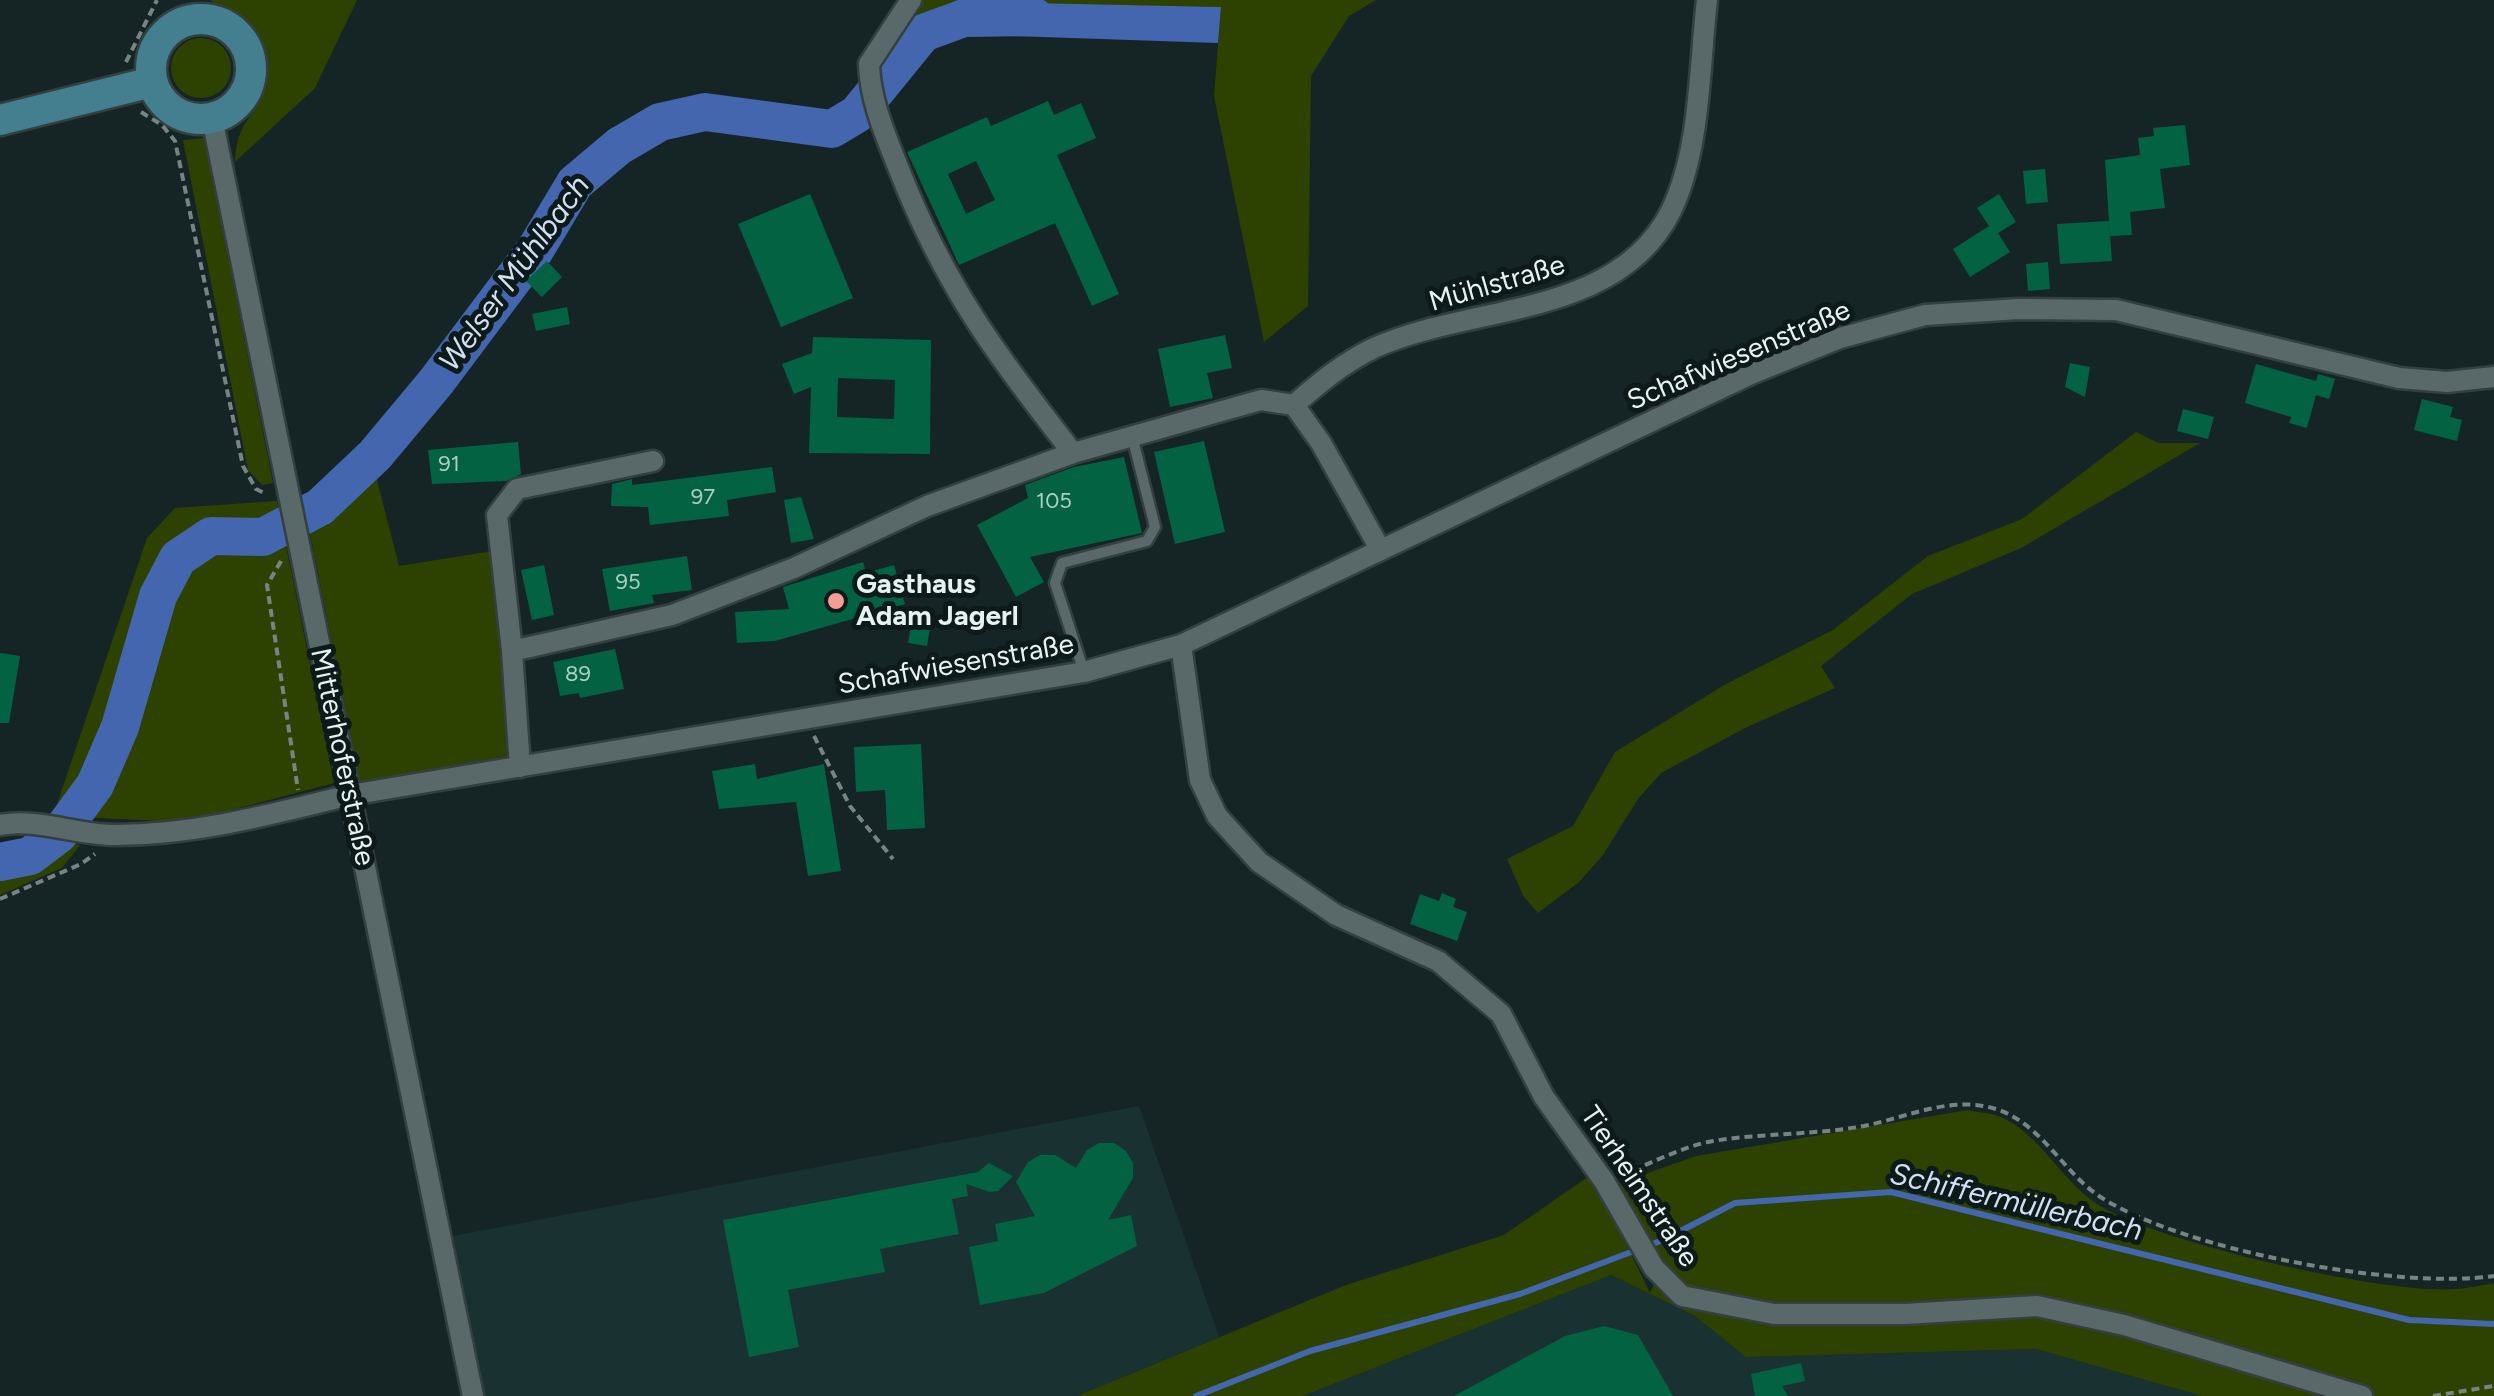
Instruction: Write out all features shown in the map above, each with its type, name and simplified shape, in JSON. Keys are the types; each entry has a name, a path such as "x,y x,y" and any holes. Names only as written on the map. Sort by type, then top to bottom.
{"main road":[{"path":"188,10 226,26 248,51 249,85 228,112 212,118 197,119 169,108 141,83 164,36 188,10"},
{"path":"0,120 141,83"}],"street":[{"path":"910,0 869,64 880,122 928,243 984,340 1073,453"},
{"name":"Mühlstraße","path":"1294,406 1333,370 1377,346 1576,292 1620,268 1652,242 1672,208 1685,170 1707,0"},
{"name":"Mitterhoferstraße","path":"212,118 284,478 292,550 350,796 472,1396"},
{"name":"Schafwiesenstraße","path":"0,825 42,823 110,835 178,833 261,819 350,796 1084,672 1181,645 1751,374 1840,338 1925,316 2019,309 2116,310 2400,378 2448,382 2494,377"},
{"path":"512,651 672,615 794,568 927,506 1073,453 1261,400 1294,406 1321,443 1380,550"},
{"path":"520,767 497,515 516,489 653,461"},
{"name":"Tierheimstraße","path":"1181,645 1200,780 1217,816 1259,862 1336,915 1438,961 1469,983 1501,1014 1544,1097 1604,1181 1654,1268 1682,1296 1774,1314 1905,1314 2037,1306 2124,1325 2362,1396"}],"lane":[{"path":"1084,672 1055,583 1062,564 1147,541 1154,527 1132,436"}],"path":[{"path":"157,0 153,16 125,60 141,83 136,110 162,125 175,140 243,466 256,489 275,498"},
{"path":"292,550 267,585 301,807"},
{"path":"803,719 832,764 850,806 893,859"},
{"path":"0,899 80,864 110,835"},
{"path":"1604,1181 1710,1142 1862,1126 1964,1101 2000,1110 2043,1138 2096,1194 2133,1215 2249,1251 2361,1274 2451,1282 2494,1276"},
{"path":"2432,1396 2494,1386"}],"shaded area":[{"path":"1139,1106 1219,1337 1077,1396 484,1396 453,1236"},
{"path":"1611,1275 1695,1316 1747,1357 2036,1349 2202,1396 1303,1396"}],"green space":[{"path":"210,0 357,0 315,88 235,162 239,136 264,89 264,60 243,27"},
{"path":"901,0 1376,0 1349,16 1311,76 1308,306 1264,342 1214,96 1221,7 984,2 923,33"},
{"path":"201,38 222,47 231,68 222,89 201,98 180,89 171,68 180,47"},
{"path":"204,138 273,483 262,485 248,470 183,140"},
{"path":"2136,432 2158,443 2200,443 2021,548 1912,594 1821,666 1835,688 1747,727 1661,773 1579,882 1538,913 1524,897 1507,859 1573,826 1615,752 1726,684 1833,630 1928,556 2022,519"},
{"path":"370,453 399,566 511,548 529,752 360,783 309,528"},
{"path":"277,501 334,783 186,822 53,816 147,538 175,508"},
{"path":"59,840 80,845 62,868 0,895 0,877 41,865"},
{"path":"1968,1110 1997,1115 2018,1127 2094,1202 2165,1233 2270,1263 2378,1284 2456,1289 2494,1283 2494,1396 2202,1396 2036,1349 1746,1357 1695,1316 1611,1275 1303,1396 1077,1396 1346,1285 1504,1235 1592,1174 1650,1293 1660,1271 1611,1186 1696,1156"}],"water":[{"path":"984,2 1221,7 1218,43 984,35"},
{"path":"38,836 59,840 41,865 0,877 0,856 29,848"}],"building":[{"path":"1048,101 1054,115 1081,103 1096,138 1057,155 1119,294 1092,306 1055,223 959,265 907,152 987,117 991,126","holes":["976,161 995,200 966,214 948,174"]},
{"path":"2185,125 2190,165 2160,169 2165,208 2130,212 2132,235 2110,236 2105,160 2140,155 2138,138 2154,136 2153,128"},
{"path":"2045,169 2048,202 2026,204 2023,171"},
{"path":"810,194 853,298 781,327 738,224"},
{"path":"1999,194 2016,222 1998,233 2010,252 1970,277 1953,249 1989,226 1977,208"},
{"path":"2109,221 2112,261 2060,264 2057,224"},
{"path":"547,261 562,277 542,297 526,281"},
{"path":"2048,262 2050,289 2028,291 2026,264"},
{"path":"567,307 570,324 536,331 532,314"},
{"path":"1225,335 1232,368 1207,373 1213,398 1170,407 1158,349"},
{"path":"813,337 931,340 930,454 809,453 811,387 794,394 782,364 812,353","holes":["838,378 895,380 894,419 837,417"]},
{"path":"2070,363 2090,367 2085,397 2065,387"},
{"path":"2256,364 2316,381 2318,374 2335,379 2329,399 2316,395 2307,428 2289,423 2291,417 2245,403"},
{"path":"2422,399 2453,407 2450,417 2462,420 2457,441 2414,430"},
{"path":"2183,409 2214,417 2208,439 2177,431"},
{"path":"1204,441 1225,532 1175,544 1154,452"},
{"path":"518,442 521,474 506,481 432,484 428,450"},
{"path":"1124,457 1142,533 1030,557 1044,582 1016,597 977,525 1028,498 1025,485 1074,467"},
{"path":"772,467 776,492 727,500 729,516 650,525 648,507 611,506 612,484 632,479 632,485"},
{"path":"801,497 814,539 791,543 784,500"},
{"path":"687,556 692,590 652,595 654,603 610,611 602,569"},
{"name":"Gasthaus Adam Jagerl","path":"863,562 866,573 894,565 905,604 775,641 737,643 735,612 789,609 783,587"},
{"path":"544,565 554,615 532,620 521,570"},
{"path":"914,607 933,610 927,646 908,643"},
{"path":"615,649 624,689 580,698 579,693 560,696 553,662"},
{"path":"0,653 20,656 9,723 0,723"},
{"path":"921,744 925,828 887,830 885,790 856,792 854,747"},
{"path":"755,764 757,779 824,764 841,871 808,876 796,802 719,809 712,771"},
{"path":"1442,893 1456,899 1453,907 1467,912 1457,941 1410,924 1420,894 1439,901"},
{"path":"1099,1143 1114,1143 1126,1151 1133,1163 1133,1178 1108,1220 1131,1215 1137,1246 1044,1293 980,1305 969,1247 998,1241 995,1224 1035,1216 1016,1182 1028,1162 1040,1155 1055,1155 1076,1168 1087,1150"},
{"path":"989,1163 1013,1176 998,1191 966,1184 968,1196 952,1199 959,1234 880,1249 885,1272 788,1290 799,1347 749,1357 723,1220 978,1172"},
{"path":"1604,1326 1638,1335 1673,1396 1454,1396 1565,1336"},
{"path":"1801,1363 1805,1381 1782,1386 1788,1396 1755,1396 1751,1374"}],"waterway":[{"name":"Welser Mühlbach","path":"0,862 30,856 59,834 95,785 120,727 158,596 178,558 211,536 263,537 320,507 375,455 436,382 535,250 575,183 619,146 660,122 705,112 832,129 857,114 923,33 964,18 1035,17"},
{"name":"Schiffermüllerbach","path":"1196,1396 1310,1351 1520,1294 1663,1240 1735,1203 1891,1192 2409,1320 2494,1324"}],"place":[{"name":"Gasthaus Adam Jagerl","path":"836,601"}]}
